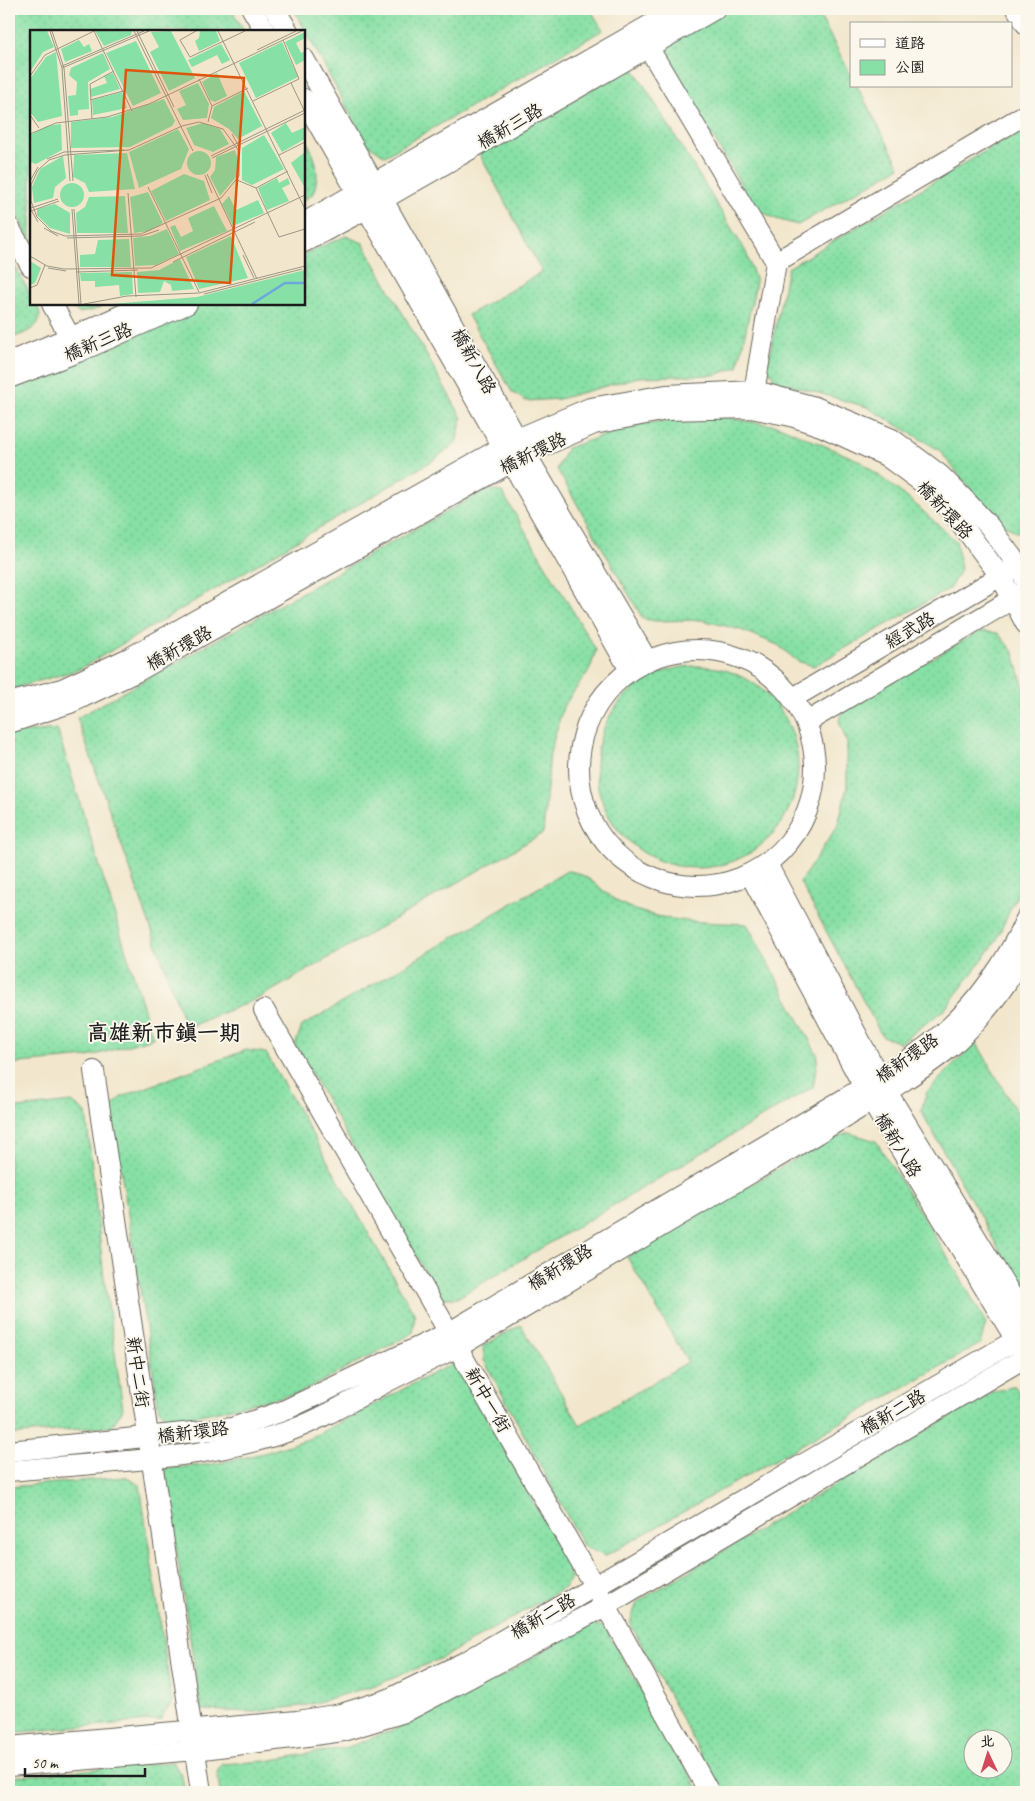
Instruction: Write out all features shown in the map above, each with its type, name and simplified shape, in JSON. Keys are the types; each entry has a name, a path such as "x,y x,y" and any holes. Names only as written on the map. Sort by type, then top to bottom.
{"street":[{"path":"252,9 264,30"},
{"path":"275,9 287,30"},
{"name":"橋新三路","path":"644,39 678,9"},
{"name":"橋新三路","path":"305,241 370,196 644,39 715,9"},
{"path":"1017,9 1026,24"},
{"path":"644,39 776,262 753,400"},
{"name":"橋新八路","path":"305,61 370,196 514,450 630,670"},
{"name":"橋新八路","path":"305,100 370,196"},
{"path":"776,262 1026,114"},
{"name":"橋新三路","path":"305,222 370,196"},
{"path":"9,227 30,264"},
{"path":"53,305 75,345"},
{"name":"橋新三路","path":"9,378 75,345 144,305"},
{"name":"橋新三路","path":"9,362 75,345 184,305"},
{"name":"橋新環路","path":"753,400 820,426 886,456 931,490 954,514 1001,577 1020,594 1026,624"},
{"name":"橋新環路","path":"9,703 62,689 129,658 514,450 594,424 667,410 753,400 814,408 892,439 940,475 965,500 1023,569"},
{"name":"橋新八路","path":"514,450 647,660"},
{"name":"橋新環路","path":"9,723 70,703 136,672 514,450"},
{"name":"經武路","path":"794,698 1001,577 1023,569"},
{"name":"經武路","path":"807,722 1020,594"},
{"path":"687,650 727,653 764,670 794,698 807,722 816,760 812,799 796,834 767,864 750,874 722,884 688,886 655,879 626,863 602,839 592,823 580,791 578,756 586,723 604,693 630,670 647,660 687,650"},
{"name":"橋新八路","path":"767,864 876,1090 1026,1319"},
{"name":"橋新八路","path":"750,874 1024,1349"},
{"name":"橋新環路","path":"876,1090 943,1034 969,1007 995,973 1026,919"},
{"name":"橋新環路","path":"9,1471 152,1457 236,1446 290,1430 326,1414 402,1374 454,1340 952,1045 1011,978 1026,951"},
{"name":"新中一街","path":"264,1010 595,1586 709,1792"},
{"name":"新中二街","path":"94,1071 201,1792"},
{"name":"橋新環路","path":"9,1451 232,1428 283,1411 454,1340"},
{"name":"橋新二路","path":"9,1766 193,1740 330,1716 389,1699 467,1661 595,1586 1024,1349"},
{"name":"橋新二路","path":"9,1747 193,1740 343,1731 405,1712 605,1606 1024,1349"}],"green space":[{"path":"9,9 231,9 243,30 30,30 30,239 9,201"},
{"path":"294,9 590,9 603,30 385,156 365,142"},
{"path":"728,9 816,9 850,73 850,88 858,88 900,167 798,225 776,219 755,208 667,60 669,42"},
{"path":"634,69 746,252 756,282 738,367 715,375 638,377 559,399 526,401 512,392 468,315 542,272 479,153 622,72"},
{"path":"1026,127 1026,531 1016,532 993,517 939,450 867,407 776,381 767,367 788,268"},
{"path":"305,138 312,151 317,171 313,194 305,199"},
{"path":"346,236 363,243 462,418 456,443 432,461 80,669 9,690 9,386 115,346 200,305 305,305 305,254"},
{"path":"9,256 30,293 30,305 36,305 40,318 34,328 9,339"},
{"path":"68,305 105,305 94,310 79,313"},
{"path":"708,415 779,426 860,461 914,503 956,541 961,569 949,589 814,666 797,661 778,645 741,630 702,620 657,621 643,619 557,469 567,448 635,425"},
{"path":"487,489 502,492 596,650 590,669 563,707 550,753 543,833 261,997 186,1028 77,718"},
{"path":"980,631 998,633 1014,653 1026,696 1026,875 995,943 945,1009 900,1043 882,1036 800,882 838,825 847,787 847,743 839,721 842,710"},
{"path":"687,666 707,666 736,673 769,695 791,728 798,757 798,777 791,806 769,839 736,861 707,868 687,868 658,861 625,839 603,806 596,777 596,757 603,728 625,695 658,673"},
{"path":"57,729 153,1038 88,1057 9,1064 9,734"},
{"path":"567,871 575,872 589,879 622,904 652,915 699,922 747,924 818,1056 813,1087 457,1298 440,1298 295,1045 302,1026"},
{"path":"976,1042 1026,1128 1026,1297 921,1111 926,1093"},
{"path":"246,1050 266,1053 415,1315 413,1333 300,1393 168,1422 159,1409 111,1108 121,1097"},
{"path":"72,1102 86,1113 103,1269 123,1409 112,1426 9,1435 9,1109"},
{"path":"849,1133 876,1141 957,1272 986,1323 980,1344 605,1556 584,1547 484,1360 483,1346 521,1325 580,1425 688,1362 627,1257 829,1139"},
{"path":"455,1362 566,1560 571,1579 564,1588 442,1658 379,1684 308,1705 254,1712 201,1710 164,1469 214,1464 264,1453 308,1439"},
{"path":"1015,1386 1026,1407 1026,1792 721,1792 630,1623 637,1602 992,1392"},
{"path":"125,1477 140,1485 172,1702 160,1720 9,1733 9,1487"},
{"path":"591,1622 605,1628 700,1792 220,1792 217,1772 222,1764 266,1761 348,1747 406,1725 501,1677"},
{"path":"173,1762 182,1777 185,1792 9,1792 9,1777"}],"district":[{"name":"高雄新市鎮一期","path":"164,1033"}]}
